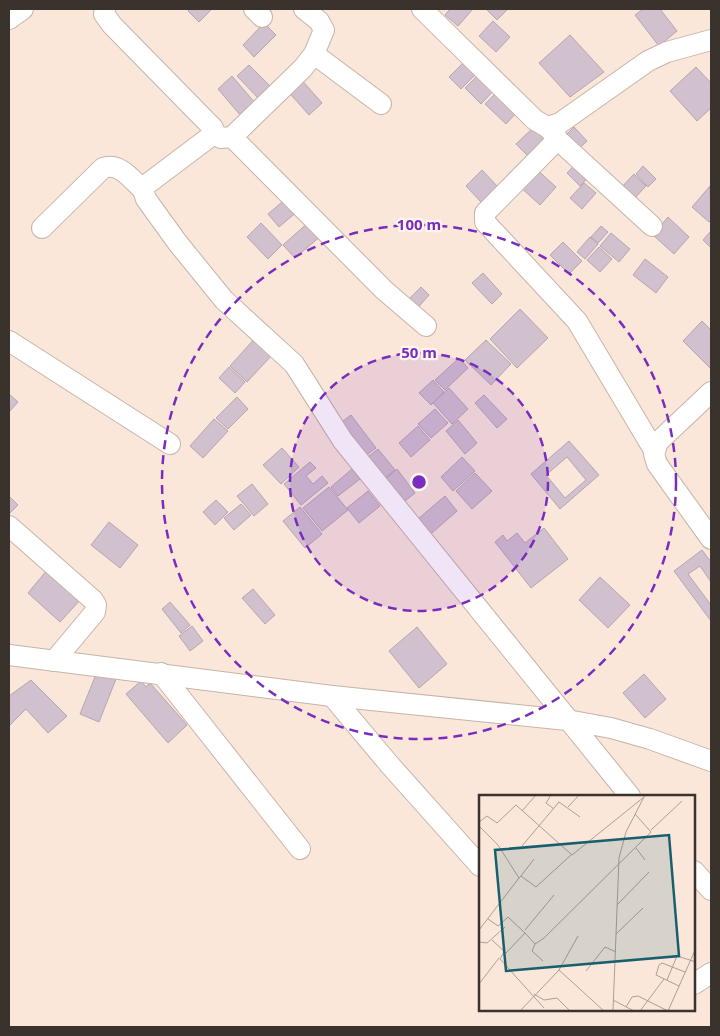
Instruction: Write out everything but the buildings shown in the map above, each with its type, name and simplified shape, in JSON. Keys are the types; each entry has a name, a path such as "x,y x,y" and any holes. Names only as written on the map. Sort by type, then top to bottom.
{"street":[{"path":"9,19 23,9"},
{"path":"104,9 104,14 112,24 213,128 384,290 426,326"},
{"path":"143,190 146,185 223,136 314,54 324,30 319,21 304,9"},
{"path":"422,9 535,120 552,133 652,226"},
{"path":"711,40 659,56 560,123 485,213 485,222 576,321 654,450 657,464 711,539"},
{"path":"314,54 381,104"},
{"path":"42,228 103,168 116,166 143,190 146,199 177,242 224,300 294,364 343,441 629,795"},
{"path":"9,341 170,444"},
{"path":"654,450 658,442 711,392"},
{"path":"9,526 93,600 96,605 95,612 54,661"},
{"path":"9,655 332,696 567,720 611,728 650,738 711,761"},
{"path":"161,673 300,849"},
{"path":"332,696 389,764 479,865"},
{"path":"695,872 711,890"},
{"path":"695,983 711,972"}]}
